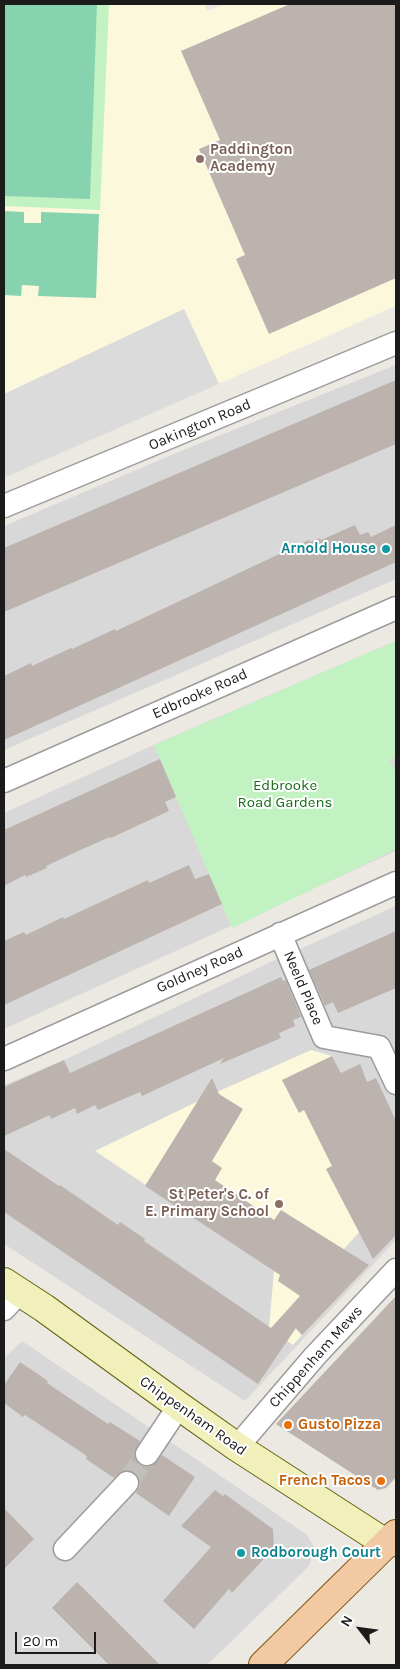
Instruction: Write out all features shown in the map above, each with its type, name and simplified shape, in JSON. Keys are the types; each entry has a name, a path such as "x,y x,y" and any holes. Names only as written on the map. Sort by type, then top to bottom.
{"main road":[{"path":"263,1665 393,1543"}],"street":[{"name":"Oakington Road","path":"4,506 396,343"},
{"name":"Edbrooke Road","path":"4,781 396,608"},
{"name":"Goldney Road","path":"4,1059 396,883"},
{"name":"Neeld Place","path":"280,934 324,1037 379,1047 396,1083"},
{"name":"Chippenham Mews","path":"237,1447 315,1356 396,1270"},
{"name":"Chippenham Road","path":"9,1295 44,1308 237,1447 393,1543"},
{"path":"147,1454 179,1406"},
{"path":"65,1549 127,1483"}],"shaded area":[{"name":"Paddington Academy","path":"4,4 204,4 207,11 227,4 396,4 396,306 4,478"},
{"path":"184,309 219,384 4,478 4,394"},
{"path":"396,365 396,579 4,750 4,526 186,449"},
{"path":"396,641 396,851 4,1029 4,813 169,738"},
{"path":"396,906 396,1240 245,1401 4,1244 4,1085 64,1060 273,961"},
{"name":"St Peter's C. of E. Primary School","path":"311,1050 332,1056 341,1073 371,1219 283,1317 302,1335 293,1345 269,1328 274,1271 95,1151 217,1092"},
{"path":"22,1341 306,1534 315,1548 309,1566 207,1665 4,1665 4,1358"}],"green space":[{"path":"4,4 109,4 100,210 4,206"},
{"path":"4,4 97,4 90,199 4,196"},
{"path":"4,211 24,212 24,223 41,223 41,212 99,214 96,298 38,296 39,286 22,285 21,296 4,295"},
{"name":"Edbrooke Road Gardens","path":"396,641 396,757 390,760 396,774 396,849 232,928 154,745"}],"building":[{"path":"290,4 396,4 396,278 269,334 236,259 245,255 199,149 220,140 181,51"},
{"path":"396,380 396,444 4,612 4,548"},
{"path":"355,525 360,535 368,532 371,537 396,525 396,562 4,740 4,676 31,663 32,666 115,629 116,631 309,540 310,542 320,538 321,540"},
{"path":"160,759 176,797 165,802 169,811 4,886 4,830"},
{"path":"189,865 195,879 209,874 222,904 4,1005 4,941 24,932 26,935 148,880 149,883"},
{"path":"396,931 396,988 338,1013 333,1002 325,1006 309,970"},
{"path":"281,977 283,981 286,980 301,1017 293,1020 295,1026 279,1033 281,1038 220,1064 224,1058 142,1096 140,1092 98,1110 95,1105 77,1114 75,1108 51,1119 50,1115 4,1136 4,1087 64,1060 70,1073"},
{"path":"332,1056 341,1073 360,1064 367,1082 376,1078 396,1121 396,1235 373,1259 326,1169 332,1166 304,1110 299,1113 282,1080"},
{"path":"212,1078 219,1094 243,1109 212,1161 222,1168 215,1180 274,1220 281,1210 369,1265 302,1335 296,1328 258,1384 4,1212 4,1149 118,1225 120,1222 145,1239 144,1241 271,1328 300,1296 278,1281 280,1275 145,1186"},
{"path":"396,1296 396,1477 386,1488 378,1490 276,1424"},
{"path":"20,1362 48,1381 47,1383 108,1424 110,1422 140,1441 134,1454 140,1465 152,1466 162,1455 195,1477 169,1516 136,1493 140,1486 136,1473 124,1470 114,1478 86,1459 87,1456 25,1415 23,1417 4,1403 4,1385"},
{"name":"Rodborough Court","path":"215,1490 223,1496 225,1494 273,1529 274,1548 232,1593 229,1589 194,1629 163,1601 211,1547 181,1526"},
{"path":"4,1508 34,1539 4,1569"},
{"path":"77,1582 160,1665 109,1665 52,1608"}],"tunnel":[{"path":"127,1483 147,1454"}],"place":[{"name":"Paddington Academy","path":"200,159"},
{"name":"Arnold House","path":"386,549"},
{"name":"St Peter's C. of E. Primary School","path":"279,1204"},
{"name":"Gusto Pizza","path":"288,1425"},
{"name":"French Tacos","path":"381,1481"},
{"name":"Rodborough Court","path":"241,1553"}]}
